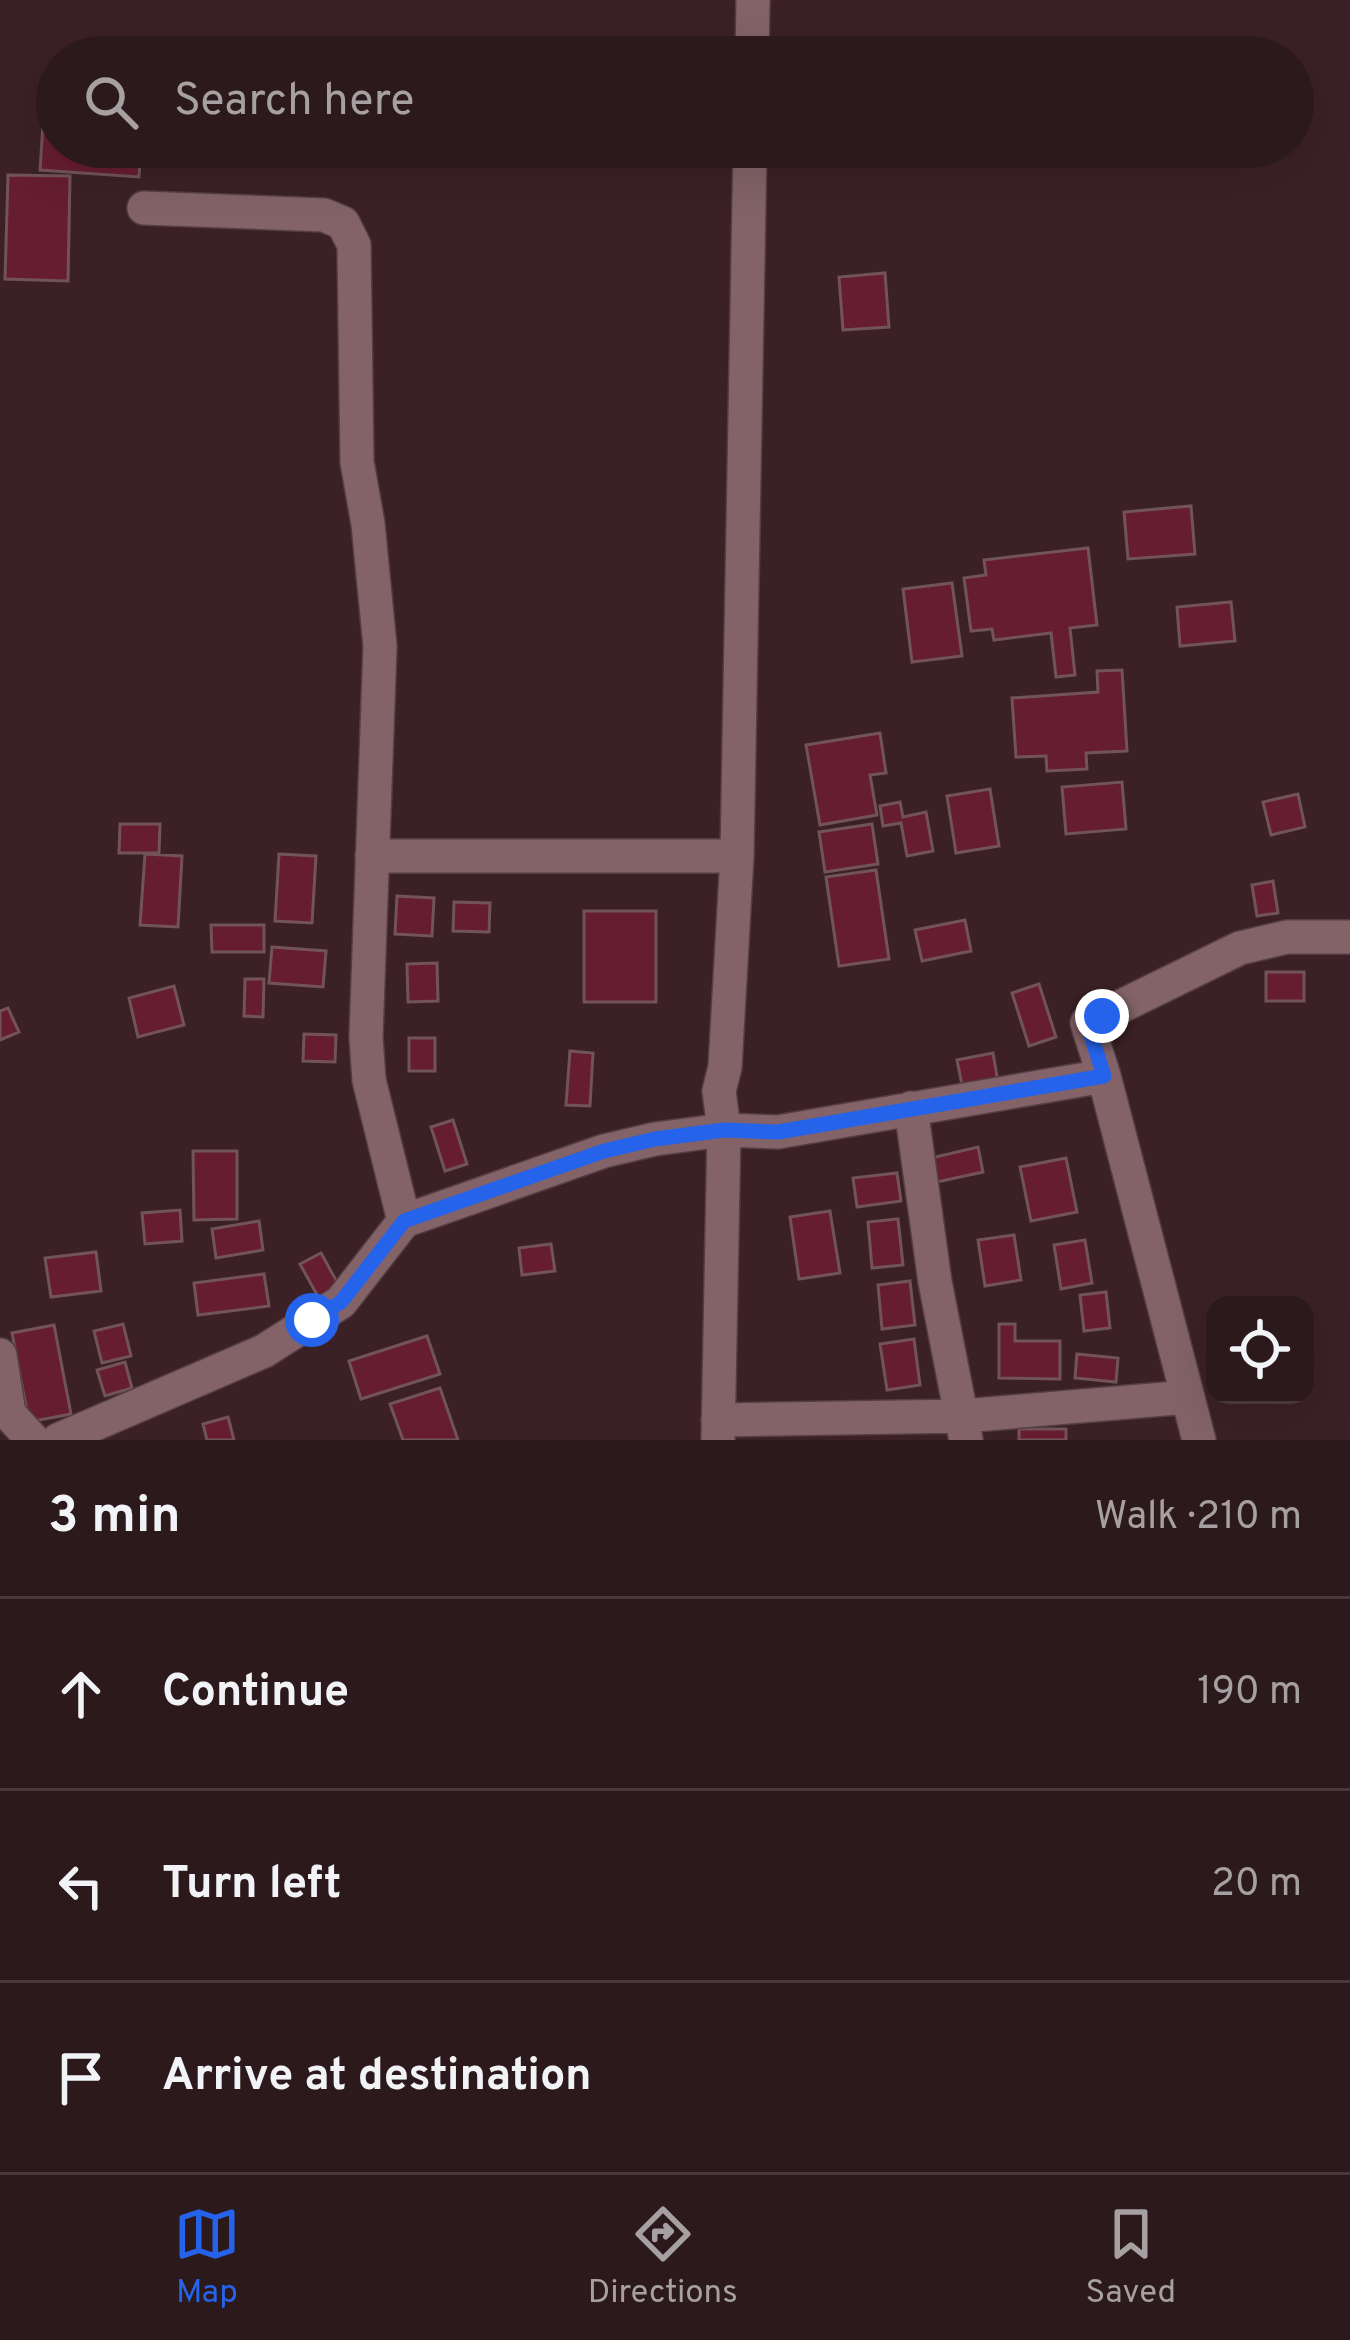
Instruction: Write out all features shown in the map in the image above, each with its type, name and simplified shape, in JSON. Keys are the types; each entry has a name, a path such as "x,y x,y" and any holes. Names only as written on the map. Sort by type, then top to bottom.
{"street":[{"path":"752,36 753,0"},
{"path":"750,168 737,856 725,1067 718,1091 724,1130 718,1430 964,1428 1188,1397"},
{"path":"144,208 324,215 344,223 354,245 357,462 380,646 365,980 369,1080 404,1221"},
{"path":"372,856 737,856"},
{"path":"1199,1440 1087,1023 1240,947 1287,937 1350,937"},
{"path":"58,1440 264,1351 296,1331 341,1302 404,1221 604,1151 724,1130 778,1132 1104,1076"},
{"path":"910,1108 934,1282 964,1428"},
{"path":"0,1354 4,1406 33,1440"}],"building":[{"path":"40,168 140,168 139,177"},
{"path":"8,175 70,176 68,281 5,279"},
{"path":"885,273 889,327 843,330 839,277"},
{"path":"1191,506 1195,554 1128,559 1124,512"},
{"path":"1088,548 1097,625 1070,628 1075,675 1056,677 1051,633 994,640 992,629 971,631 964,578 986,575 984,560"},
{"path":"952,583 962,656 912,662 903,589"},
{"path":"1231,602 1235,641 1180,646 1177,607"},
{"path":"1122,670 1127,751 1086,753 1087,769 1047,771 1046,756 1016,757 1012,698 1098,692 1097,671"},
{"path":"880,733 886,773 870,775 877,815 820,825 806,745"},
{"path":"1122,782 1126,829 1066,834 1062,787"},
{"path":"990,789 999,846 956,853 947,796"},
{"path":"1298,794 1305,827 1271,835 1263,802"},
{"path":"900,802 903,817 926,812 933,851 907,856 901,823 883,826 880,806"},
{"path":"120,824 160,824 159,853 119,853"},
{"path":"872,824 878,864 825,872 819,832"},
{"path":"145,854 182,856 178,927 140,925"},
{"path":"279,854 316,856 312,923 275,921"},
{"path":"876,870 889,959 839,966 826,877"},
{"path":"1273,881 1278,913 1257,916 1252,885"},
{"path":"397,896 434,898 432,936 395,934"},
{"path":"454,902 490,903 489,932 453,931"},
{"path":"584,911 656,911 656,1002 584,1002"},
{"path":"965,920 971,951 922,961 915,930"},
{"path":"211,925 264,925 264,952 212,952"},
{"path":"272,947 326,951 323,987 269,983"},
{"path":"437,963 438,1001 408,1002 407,964"},
{"path":"1266,972 1304,972 1304,1001 1266,1001"},
{"path":"245,979 264,979 263,1017 244,1016"},
{"path":"1039,984 1056,1037 1029,1046 1012,993"},
{"path":"174,986 184,1025 138,1037 129,998"},
{"path":"8,1008 19,1032 0,1040 0,1011"},
{"path":"304,1034 336,1035 335,1062 303,1061"},
{"path":"409,1038 435,1038 435,1071 409,1071"},
{"path":"570,1051 593,1053 590,1106 566,1105"},
{"path":"993,1053 999,1088 964,1095 957,1060"},
{"path":"453,1120 467,1164 445,1171 431,1127"},
{"path":"978,1147 983,1172 937,1182 931,1158"},
{"path":"193,1151 237,1151 237,1219 194,1220"},
{"path":"1066,1158 1077,1212 1031,1221 1020,1167"},
{"path":"897,1173 901,1201 857,1207 853,1178"},
{"path":"180,1210 182,1241 145,1244 142,1213"},
{"path":"830,1211 840,1273 799,1279 790,1217"},
{"path":"898,1219 903,1265 872,1268 868,1222"},
{"path":"259,1221 263,1250 216,1258 212,1229"},
{"path":"1014,1235 1021,1280 985,1286 978,1240"},
{"path":"1085,1240 1092,1283 1061,1289 1054,1245"},
{"path":"551,1244 555,1271 522,1275 519,1248"},
{"path":"96,1252 101,1291 51,1297 45,1258"},
{"path":"321,1253 342,1291 321,1302 300,1264"},
{"path":"264,1274 269,1306 198,1315 194,1283"},
{"path":"910,1281 915,1325 882,1329 878,1285"},
{"path":"1106,1292 1110,1328 1084,1331 1080,1295"},
{"path":"123,1324 131,1356 102,1363 94,1331"},
{"path":"999,1324 1015,1324 1015,1341 1060,1341 1060,1379 999,1378"},
{"path":"54,1325 71,1414 29,1422 12,1333"},
{"path":"427,1336 440,1374 361,1399 349,1361"},
{"path":"914,1339 920,1385 887,1390 880,1344"},
{"path":"1077,1354 1118,1358 1116,1382 1075,1378"},
{"path":"125,1362 132,1388 105,1396 97,1370"},
{"path":"440,1388 458,1440 403,1440 390,1404"},
{"path":"228,1417 234,1440 207,1440 203,1424"},
{"path":"1019,1429 1066,1429 1066,1440 1019,1440"}],"route":[{"path":"312,1320 341,1302 404,1221 451,1202 655,1139 724,1130 778,1132 1104,1076 1087,1023 1102,1016"}]}
